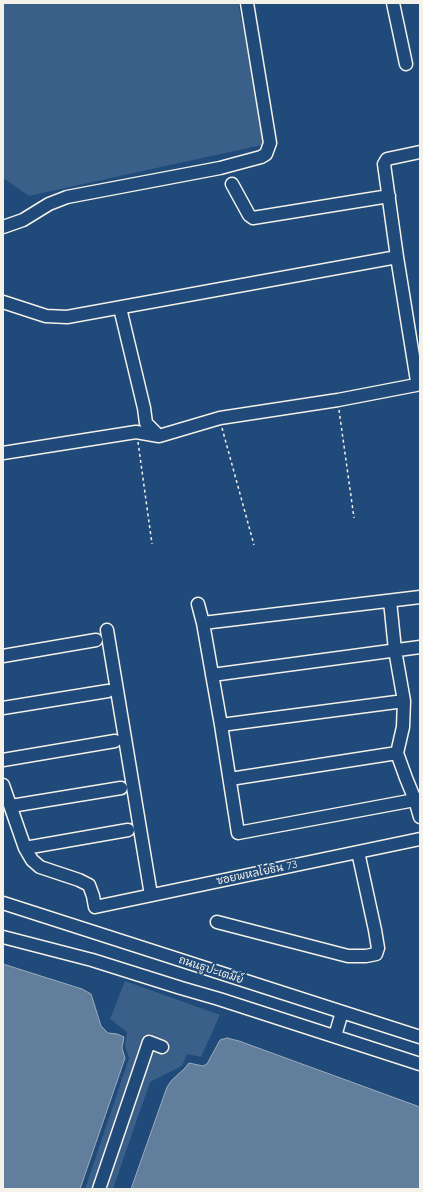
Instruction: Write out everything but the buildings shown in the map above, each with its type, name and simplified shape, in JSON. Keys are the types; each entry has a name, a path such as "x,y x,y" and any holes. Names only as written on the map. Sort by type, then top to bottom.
{"street":[{"path":"3,227 23,220 49,204 67,197 220,168 262,157 266,154 270,143 247,3"},
{"path":"393,3 406,64"},
{"path":"3,453 136,432 160,436 220,418 338,400 416,386 414,323 397,257 384,164 387,159 420,152"},
{"path":"232,184 253,218 389,196"},
{"path":"3,302 46,316 68,317 397,257"},
{"path":"120,308 144,408 146,423 160,436"},
{"path":"203,623 420,597"},
{"path":"390,601 395,650 404,702 403,727 397,753 406,778 417,799 420,817"},
{"path":"198,604 203,623 221,725 238,833 417,799"},
{"path":"107,630 151,895"},
{"path":"3,656 96,640"},
{"path":"212,674 420,647"},
{"path":"3,708 108,691"},
{"path":"221,725 404,702"},
{"path":"3,760 115,741"},
{"path":"230,779 397,753"},
{"path":"3,784 25,848 128,830"},
{"path":"11,806 121,788"},
{"name":"ซอยพหลโยธิน 73","path":"25,848 32,860 40,867 80,880 89,885 95,907 420,839"},
{"path":"217,922 348,956 366,956 376,954 378,948 375,930 358,852"},
{"name":"ถนนธูปะเตมีย์","path":"3,903 420,1037"},
{"path":"3,937 98,962 219,999 420,1064"},
{"path":"335,1036 342,1012"},
{"path":"99,1189 143,1040 162,1047"}],"path":[{"path":"338,400 354,518"},
{"path":"220,418 254,545"},
{"path":"136,432 152,544"}],"shaded area":[{"path":"3,3 238,3 266,144 29,196 3,178"},
{"path":"3,964 82,989 91,994 101,1026 108,1033 117,1034 124,1037 122,1048 125,1058 80,1189 3,1189"},
{"path":"125,981 220,1015 201,1057 187,1054 182,1066 150,1082 113,1189 85,1189 129,1058 125,1046 127,1032 110,1019"},
{"path":"227,1038 239,1041 420,1107 420,1189 131,1189 167,1087 189,1063 203,1066 207,1064 220,1040"}]}
